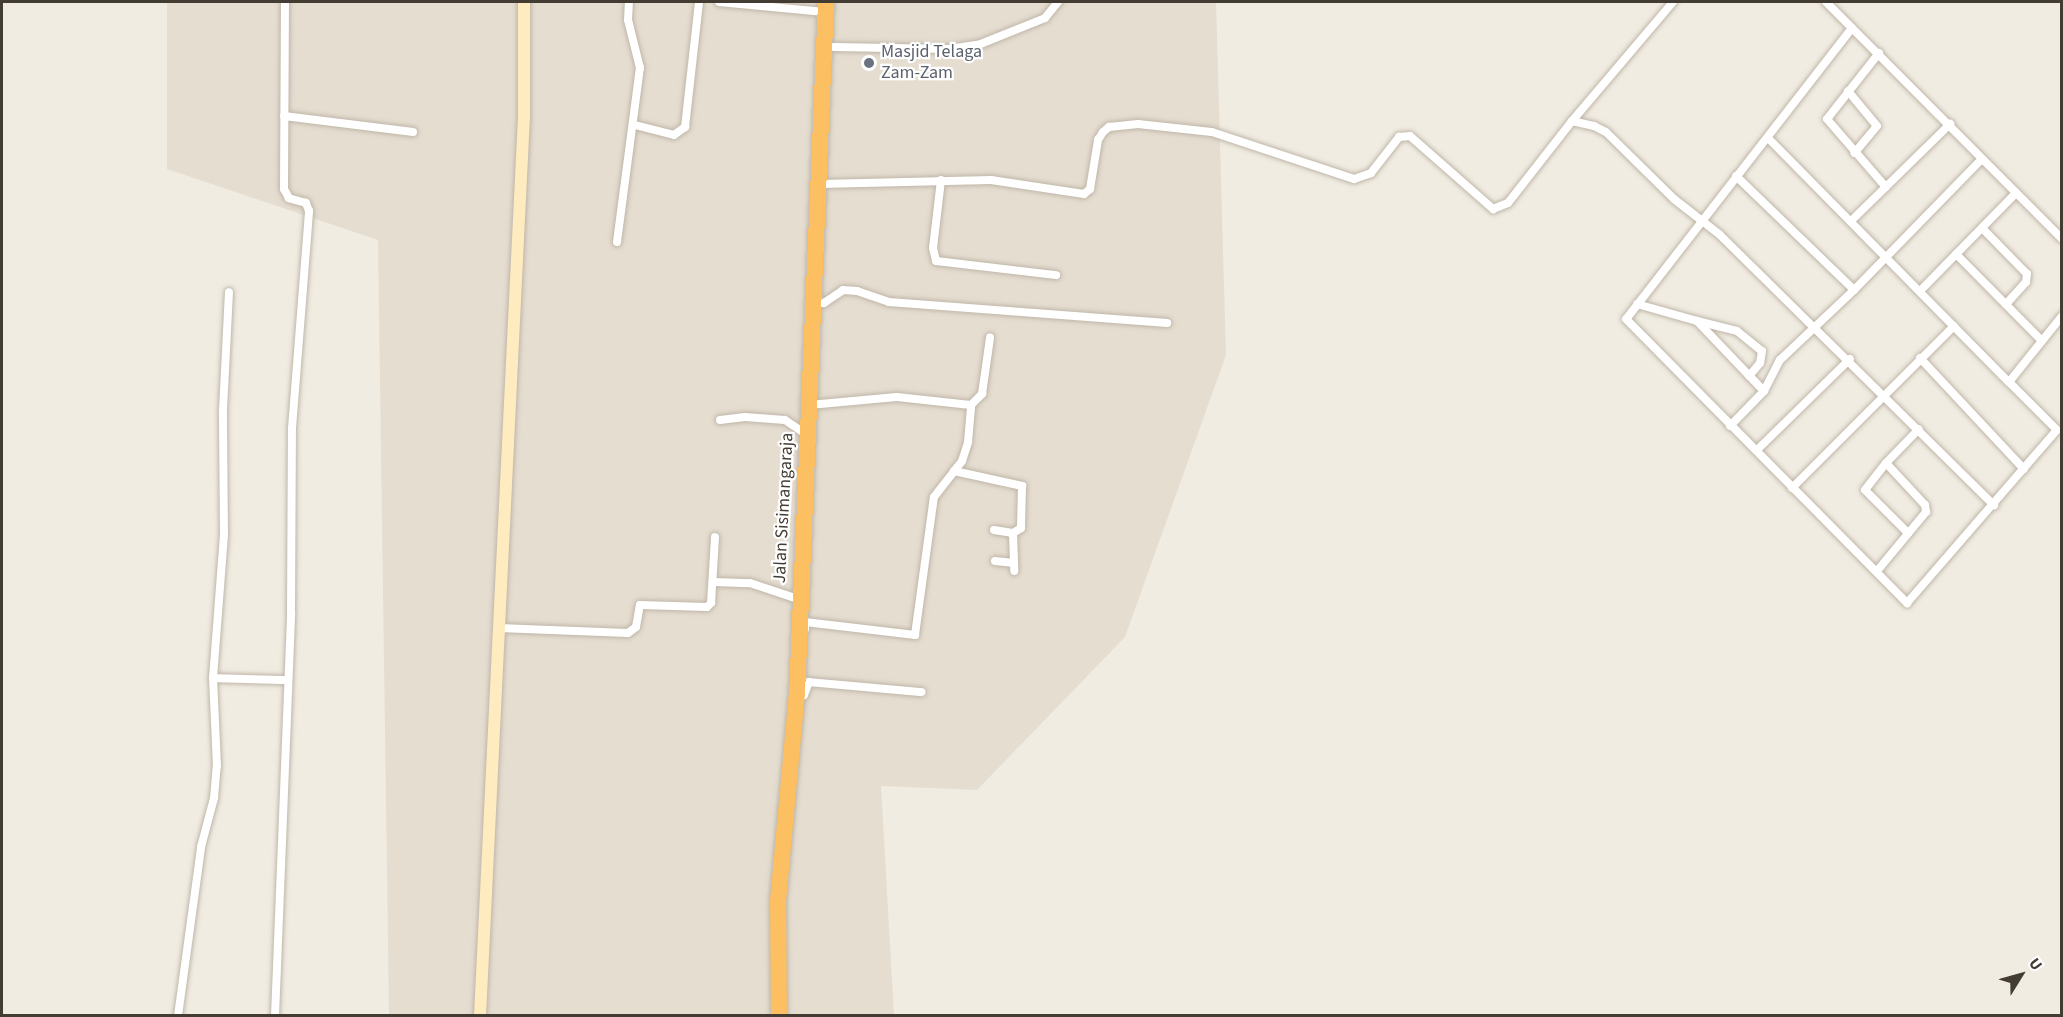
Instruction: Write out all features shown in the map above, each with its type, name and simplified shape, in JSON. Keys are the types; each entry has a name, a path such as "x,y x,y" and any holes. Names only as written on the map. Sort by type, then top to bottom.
{"highway":[{"name":"Jalan Sisimangaraja","path":"779,1016 784,902 800,695 801,635 831,57 829,5"},
{"name":"Jalan Sisimangaraja","path":"801,635 798,599 807,436 813,406"},
{"name":"Jalan Sisimangaraja","path":"784,902 790,1016"}],"street":[{"path":"275,1016 284,836 286,680 291,612 296,344 309,211 306,203 289,198 285,193 285,2"},
{"path":"480,1016 524,115 524,2"},
{"path":"617,242 635,125 640,68 628,20 629,2"},
{"path":"635,125 674,135 685,127 699,2"},
{"path":"720,2 829,5"},
{"path":"831,57 978,45 1045,18 1058,2"},
{"path":"823,184 991,180 1084,194 1092,182 1098,140 1109,127 1117,125 1212,132 1354,179 1371,173 1399,137 1410,136 1493,209 1508,203 1572,121 1673,2"},
{"path":"1826,2 1880,53 2061,239"},
{"path":"1768,138 1887,256 2059,433 2024,469 1910,603 1792,488 1757,450 1730,426 1626,319 1852,28"},
{"path":"1880,53 1827,119 1854,153 1886,187"},
{"path":"1848,91 1877,126 1854,153"},
{"path":"284,117 413,132"},
{"path":"1572,121 1606,132 1646,174 1703,221 1817,327 1994,505"},
{"path":"1851,221 1950,124"},
{"path":"1730,426 1764,391 1780,360 1817,327 1982,159"},
{"path":"1736,176 1854,290"},
{"path":"941,180 933,248 936,261 1056,275"},
{"path":"1920,291 2016,193"},
{"path":"1982,228 2027,274 2026,282 2006,304"},
{"path":"1956,254 2041,340"},
{"path":"819,303 843,290 857,291 889,302 1167,324"},
{"path":"178,1016 201,847 214,798 213,678 224,535 223,410 229,292"},
{"path":"1637,304 1737,331 1762,351 1760,363 1749,376"},
{"path":"2009,382 2061,316"},
{"path":"1697,321 1764,391"},
{"path":"1792,488 1954,326"},
{"path":"801,635 805,622 915,635 934,497 962,461 968,442 971,405 982,394 990,338"},
{"path":"1920,358 2024,469"},
{"path":"1757,450 1850,359"},
{"path":"813,406 897,397 971,405"},
{"path":"720,420 745,417 785,420 807,436"},
{"path":"1908,533 1865,490 1886,463 1919,429"},
{"path":"1877,572 1926,507 1886,463"},
{"path":"954,471 1021,484 1021,528 1013,533 994,530"},
{"path":"995,561 1014,567 1013,533"},
{"path":"499,628 628,633 636,627 640,605 707,607 711,603 714,537"},
{"path":"713,582 750,583 798,599"},
{"path":"213,678 286,680"},
{"path":"800,695 809,682 922,692"}],"shaded area":[{"path":"167,2 1216,2 1226,355 1125,637 977,790 881,786 894,1015 389,1015 378,240 167,169"}],"place":[{"name":"Masjid Telaga Zam-Zam","path":"869,63"}]}
